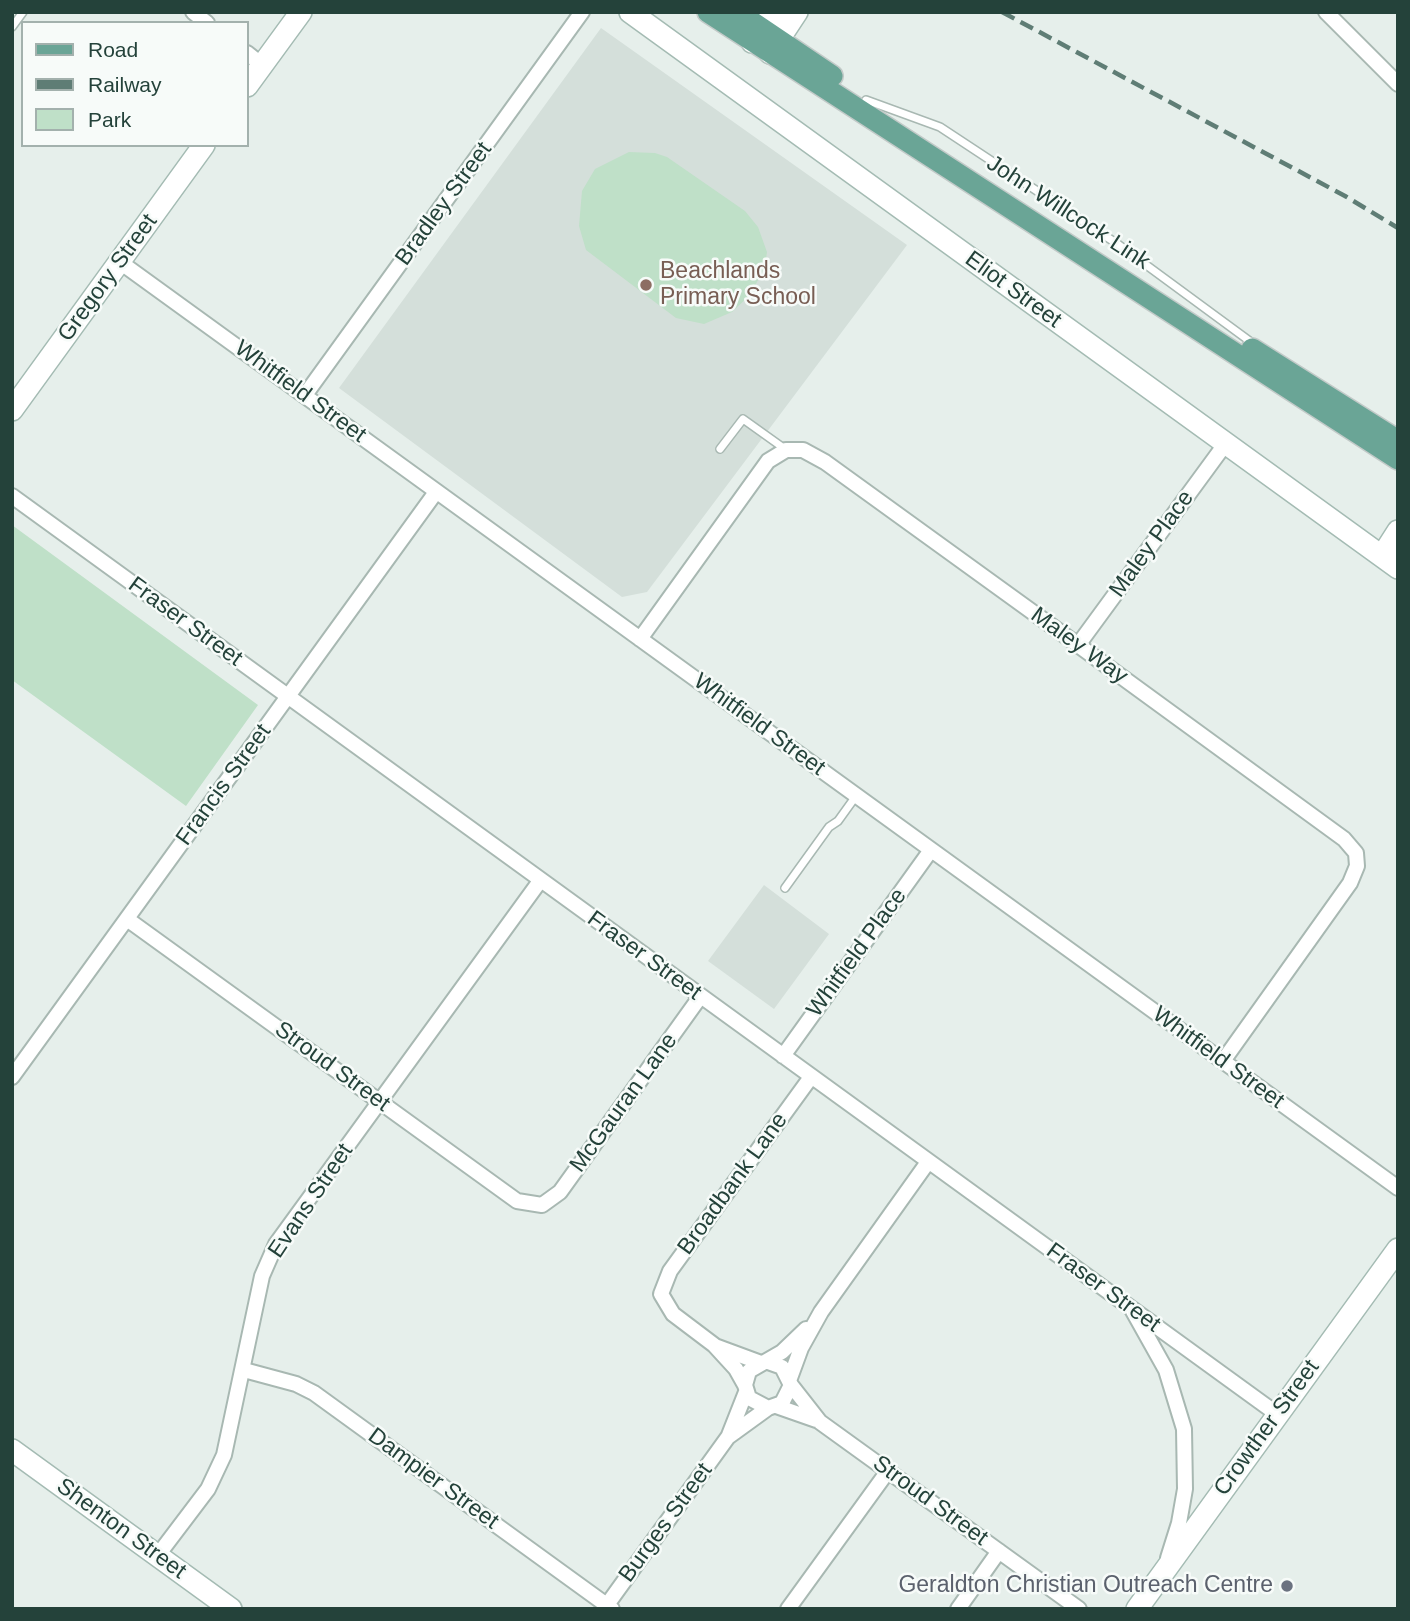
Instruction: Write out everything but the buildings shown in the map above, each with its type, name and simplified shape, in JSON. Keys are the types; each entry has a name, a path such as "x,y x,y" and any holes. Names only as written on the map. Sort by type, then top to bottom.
{"main road":[{"name":"John Willcock Link","path":"708,12 767,35 1153,291 1292,372 1398,442"},
{"name":"John Willcock Link","path":"737,12 767,35 1398,459"}],"street":[{"path":"248,82 254,59 301,12"},
{"name":"Bradley Street","path":"304,395 583,12"},
{"name":"Eliot Street","path":"629,12 1390,562"},
{"path":"767,35 797,12"},
{"path":"1326,12 1398,84"},
{"name":"Gregory Street","path":"12,410 203,147"},
{"name":"Whitfield Street","path":"120,262 1398,1188"},
{"name":"Maley Place","path":"1078,645 1226,443"},
{"path":"640,639 768,461 786,450"},
{"name":"Maley Way","path":"786,450 803,450 825,462 1344,839 1356,853 1357,866 1350,883 1223,1061"},
{"name":"Francis Street","path":"12,1077 436,492"},
{"name":"Fraser Street","path":"12,496 1277,1413"},
{"path":"1390,562 1398,531"},
{"name":"Whitfield Place","path":"783,1056 931,850"},
{"name":"Evans Street","path":"158,1555 208,1489 224,1455 262,1276 276,1244 540,881"},
{"name":"Stroud Street","path":"127,919 517,1202 542,1205"},
{"name":"McGauran Lane","path":"542,1205 560,1192 700,997"},
{"name":"Broadbank Lane","path":"714,1345 673,1314 661,1294 670,1271 811,1077"},
{"path":"772,1407 787,1398 801,1348 821,1312 928,1161"},
{"name":"Crowther Street","path":"1137,1609 1398,1249"},
{"path":"1131,1308 1166,1370 1184,1429 1185,1489 1179,1523 1163,1572"},
{"path":"746,1388 749,1371 793,1342 821,1312"},
{"path":"714,1345 782,1367 791,1381"},
{"path":"714,1345 754,1403 821,1422"},
{"name":"Dampier Street","path":"244,1370 296,1384 314,1393 608,1607"},
{"name":"Stroud Street","path":"791,1381 821,1422 1079,1609"},
{"name":"Burges Street","path":"608,1607 728,1437 746,1388"},
{"name":"Burges Street","path":"728,1437 772,1407"},
{"name":"Shenton Street","path":"12,1450 231,1609"},
{"path":"789,1609 888,1471"},
{"path":"958,1609 999,1551"}],"lane":[{"path":"12,27 23,12"},
{"path":"720,450 743,419 786,450"},
{"path":"785,888 829,827 838,821 856,796"}],"shaded area":[{"name":"Beachlands Primary School","path":"601,28 907,245 647,592 622,597 339,388"},
{"path":"764,885 829,934 774,1009 708,961"}],"green space":[{"path":"629,152 655,153 667,157 745,211 758,227 767,252 765,266 751,294 732,312 704,324 676,318 586,250 579,226 582,191 595,169"},
{"path":"12,525 258,705 186,806 12,680"}],"railway":[{"path":"1002,12 1345,196 1398,228"}],"place":[{"name":"Beachlands Primary School","path":"646,285"},
{"name":"Geraldton Christian Outreach Centre","path":"1287,1586"}]}
